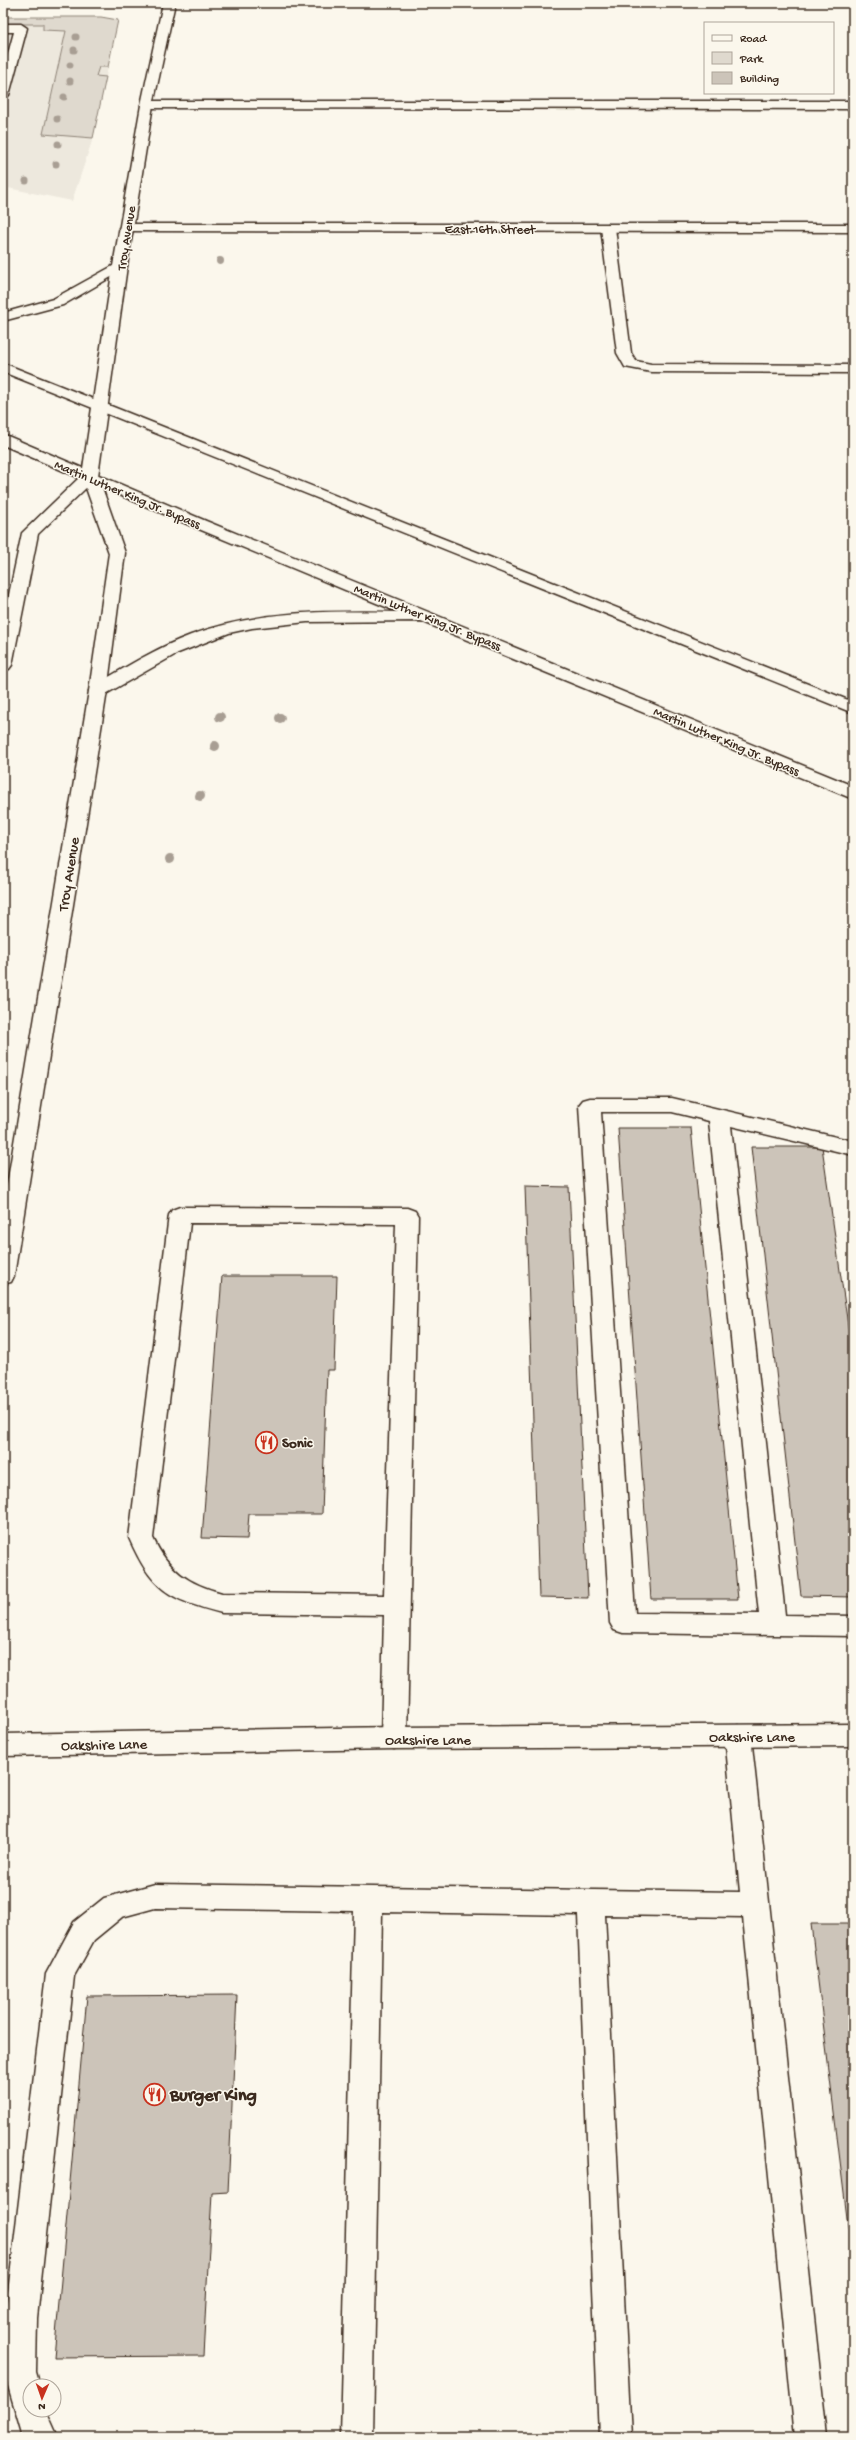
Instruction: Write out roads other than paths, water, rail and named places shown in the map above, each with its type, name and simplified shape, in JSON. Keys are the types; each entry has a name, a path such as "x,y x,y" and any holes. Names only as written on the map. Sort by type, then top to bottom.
{"main road":[{"name":"Troy Avenue","path":"3,1276 98,691 117,553 90,476 126,228 147,105 169,3"},
{"path":"3,28 21,28 3,95"},
{"path":"147,105 853,105"},
{"name":"East 16th Street","path":"126,228 853,228"},
{"path":"608,228 624,353 630,364 651,368 853,369"},
{"path":"3,317 58,302 120,266"},
{"path":"3,366 231,460 853,708"},
{"name":"Martin Luther King Jr. Bypass","path":"3,439 200,524 853,792"},
{"path":"3,664 30,533 90,476"},
{"path":"98,691 173,649 198,638 229,628 286,618 429,617"},
{"path":"853,1148 672,1106 590,1105 624,1623 853,1626"},
{"path":"719,1117 773,1624"},
{"path":"394,1738 398,1605 407,1216 180,1215 141,1538 151,1563 169,1583 194,1596 222,1603 398,1605"},
{"name":"Oakshire Lane","path":"3,1745 394,1738 853,1735"},
{"path":"738,1736 811,2437"},
{"path":"22,2380 20,2372 22,2303 60,1974 84,1931 114,1907 155,1896 756,1905"},
{"path":"357,2437 368,1899"},
{"path":"591,1902 615,2437"},
{"path":"32,2418 36,2430 42,2437"}],"place":[{"name":"Sonic","path":"267,1442"},
{"name":"Burger King","path":"155,2094"}]}
